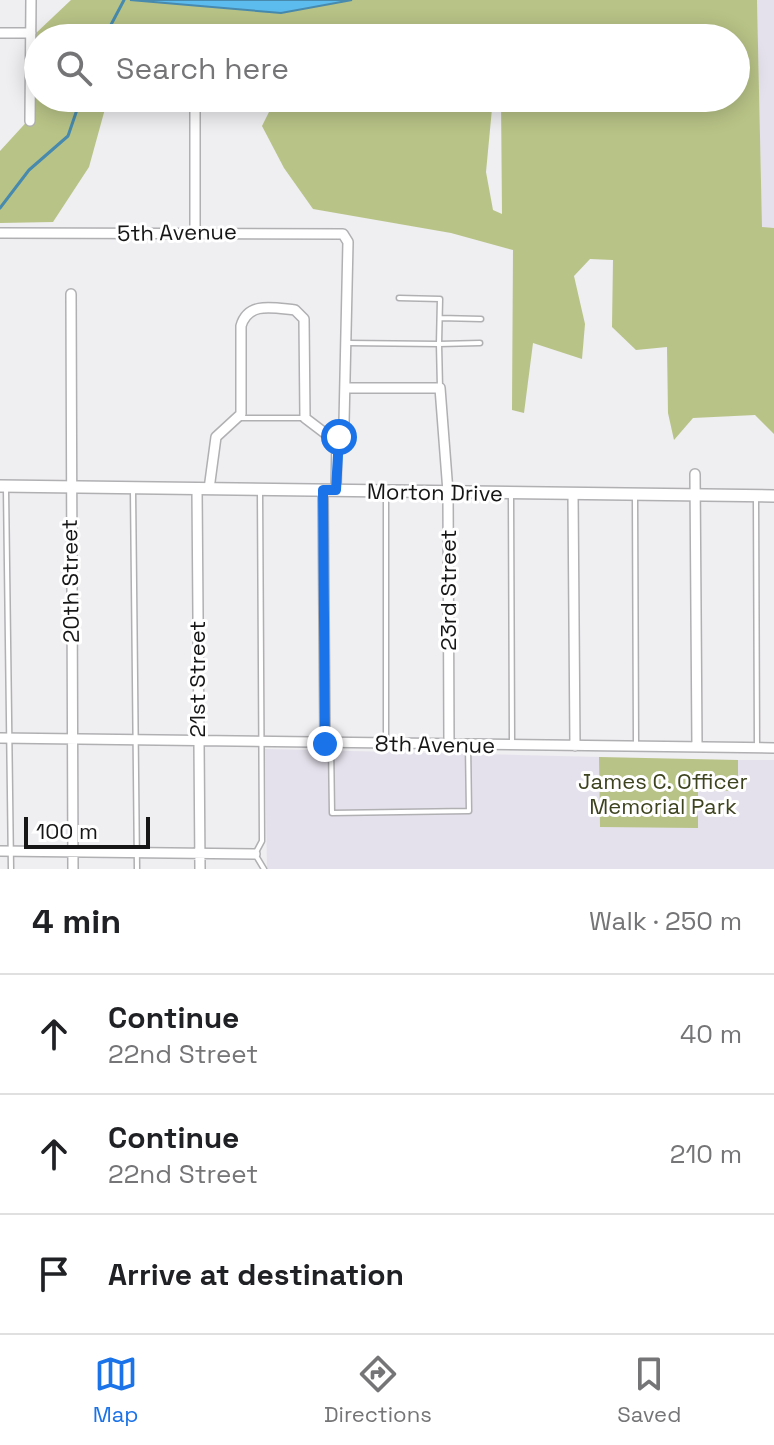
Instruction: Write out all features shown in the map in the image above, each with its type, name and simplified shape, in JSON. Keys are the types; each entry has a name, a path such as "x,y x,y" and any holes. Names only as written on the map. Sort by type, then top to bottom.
{"street":[{"path":"31,0 31,24"},
{"path":"0,33 24,33"},
{"path":"30,112 30,121"},
{"path":"195,112 195,230"},
{"name":"5th Avenue","path":"0,233 195,230 332,231 343,234 348,242 346,343"},
{"name":"20th Street","path":"71,294 69,486 73,869"},
{"path":"240,418 243,321 255,308 295,310 304,319 305,418 337,438"},
{"path":"328,744 330,490 337,438 344,430 346,343"},
{"path":"345,388 440,388"},
{"name":"23rd Street","path":"440,388 448,492 449,745"},
{"name":"21st Street","path":"200,869 197,740 203,489 216,437 240,418"},
{"path":"695,474 697,747"},
{"name":"Morton Drive","path":"3,486 774,496"},
{"path":"573,494 575,746"},
{"name":"8th Avenue","path":"5,738 774,748"},
{"path":"6,851 255,854"}],"lane":[{"path":"399,298 440,299 440,388"},
{"path":"440,318 481,319"},
{"path":"346,343 480,343"},
{"path":"240,418 305,418"},
{"path":"3,486 6,851 11,869"},
{"path":"133,487 137,869"},
{"path":"260,489 262,841 255,854 264,869"},
{"path":"386,492 386,744"},
{"path":"511,493 512,745"},
{"path":"635,494 636,746"},
{"path":"756,496 757,748"},
{"path":"328,744 332,813 469,811 468,745"}],"shaded area":[{"path":"757,0 774,0 774,237 762,237"},
{"path":"265,749 599,757 600,827 698,790 737,791 738,760 774,760 774,869 267,869"}],"green space":[{"path":"71,0 757,0 762,227 774,228 774,434 755,415 693,418 674,440 668,413 667,347 636,350 612,327 613,260 590,259 574,276 585,324 582,359 533,343 524,413 512,410 513,250 451,233 313,209 284,168 262,126 269,112 492,112 486,172 493,210 502,214 501,112 750,112 750,24 46,24"},
{"path":"32,112 104,112 89,167 53,222 0,223 0,151 32,116"},
{"name":"James C. Officer Memorial Park","path":"599,757 738,760 738,791 698,790 698,828 600,827"}],"water":[{"path":"130,0 352,0 281,13"}],"waterway":[{"path":"111,24 124,0"},
{"path":"0,208 29,170 68,136 76,112"}],"route":[{"path":"325,744 323,490 336,490 339,437"}]}
